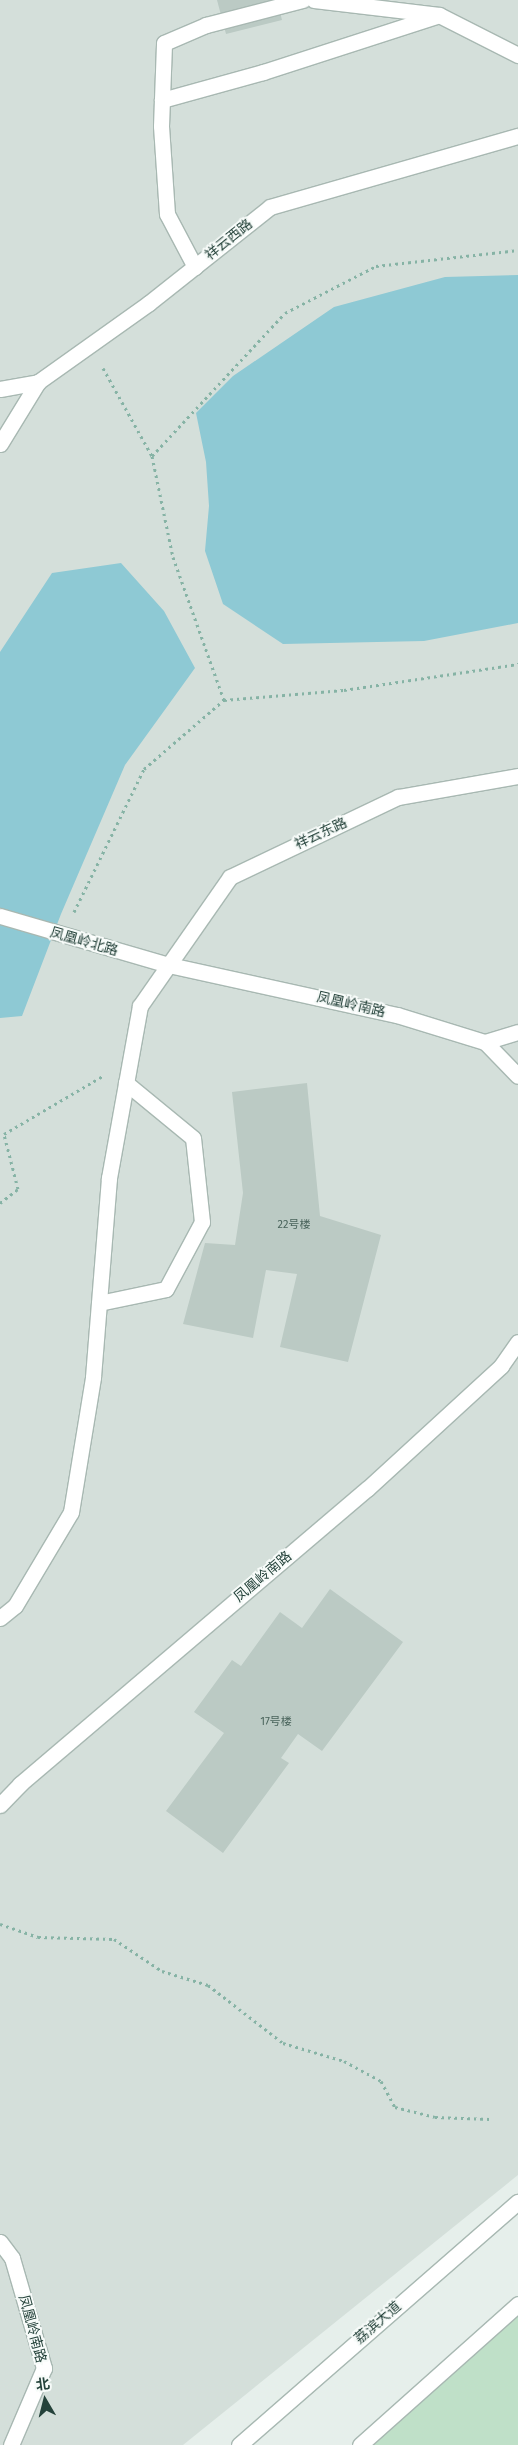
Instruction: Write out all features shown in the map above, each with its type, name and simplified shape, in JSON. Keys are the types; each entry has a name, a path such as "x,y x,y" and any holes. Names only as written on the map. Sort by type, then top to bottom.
{"street":[{"path":"195,267 168,214 162,100 164,43 206,25 302,0"},
{"path":"314,0 439,15 518,55"},
{"path":"162,100 263,72 439,15"},
{"name":"祥云西路","path":"0,444 38,382 195,267 270,207 518,136"},
{"path":"0,388 38,382"},
{"name":"祥云东路","path":"0,1618 15,1606 71,1512 94,1377 109,1178 140,1006 230,877 398,797 518,776"},
{"name":"凤凰岭北路","path":"0,916 62,936 169,965"},
{"name":"凤凰岭南路","path":"169,965 398,1015 485,1042 518,1076"},
{"path":"485,1042 518,1032"},
{"path":"99,1303 166,1288 202,1222 192,1138 126,1083"},
{"name":"凤凰岭南路","path":"0,1805 367,1489 501,1366 518,1342"},
{"name":"荔滨大道","path":"239,2445 518,2202"},
{"name":"凤凰岭南路","path":"0,2242 12,2258 44,2368 11,2445"},
{"path":"360,2445 518,2304"}],"path":[{"path":"152,456 285,313 376,266 518,250"},
{"path":"90,345 152,456 173,557 224,700"},
{"path":"62,936 144,769 224,700 344,690 518,664"},
{"path":"0,1203 18,1190 4,1134 53,1102 130,1061"},
{"path":"0,1924 38,1937 114,1939 162,1971 208,1985 283,2043 344,2061 381,2081 396,2107 435,2117 490,2119"}],"shaded area":[{"path":"0,0 518,0 518,2175 183,2445 0,2445"}],"green space":[{"path":"518,2304 518,2445 360,2445"}],"water":[{"path":"518,275 518,623 424,641 283,644 223,604 205,551 209,506 206,462 196,413 233,376 334,307 445,277"},
{"path":"121,563 164,611 195,668 125,765 61,914 22,1016 0,1018 0,652 52,573"}],"building":[{"path":"217,0 277,0 282,20 226,34"},
{"path":"307,1083 320,1216 381,1235 348,1362 280,1347 297,1274 266,1270 253,1338 183,1324 205,1243 235,1245 243,1193 232,1092"},
{"path":"330,1589 403,1642 322,1751 298,1734 281,1758 289,1763 223,1853 166,1811 224,1733 194,1712 232,1660 241,1666 280,1612 302,1628"}]}
